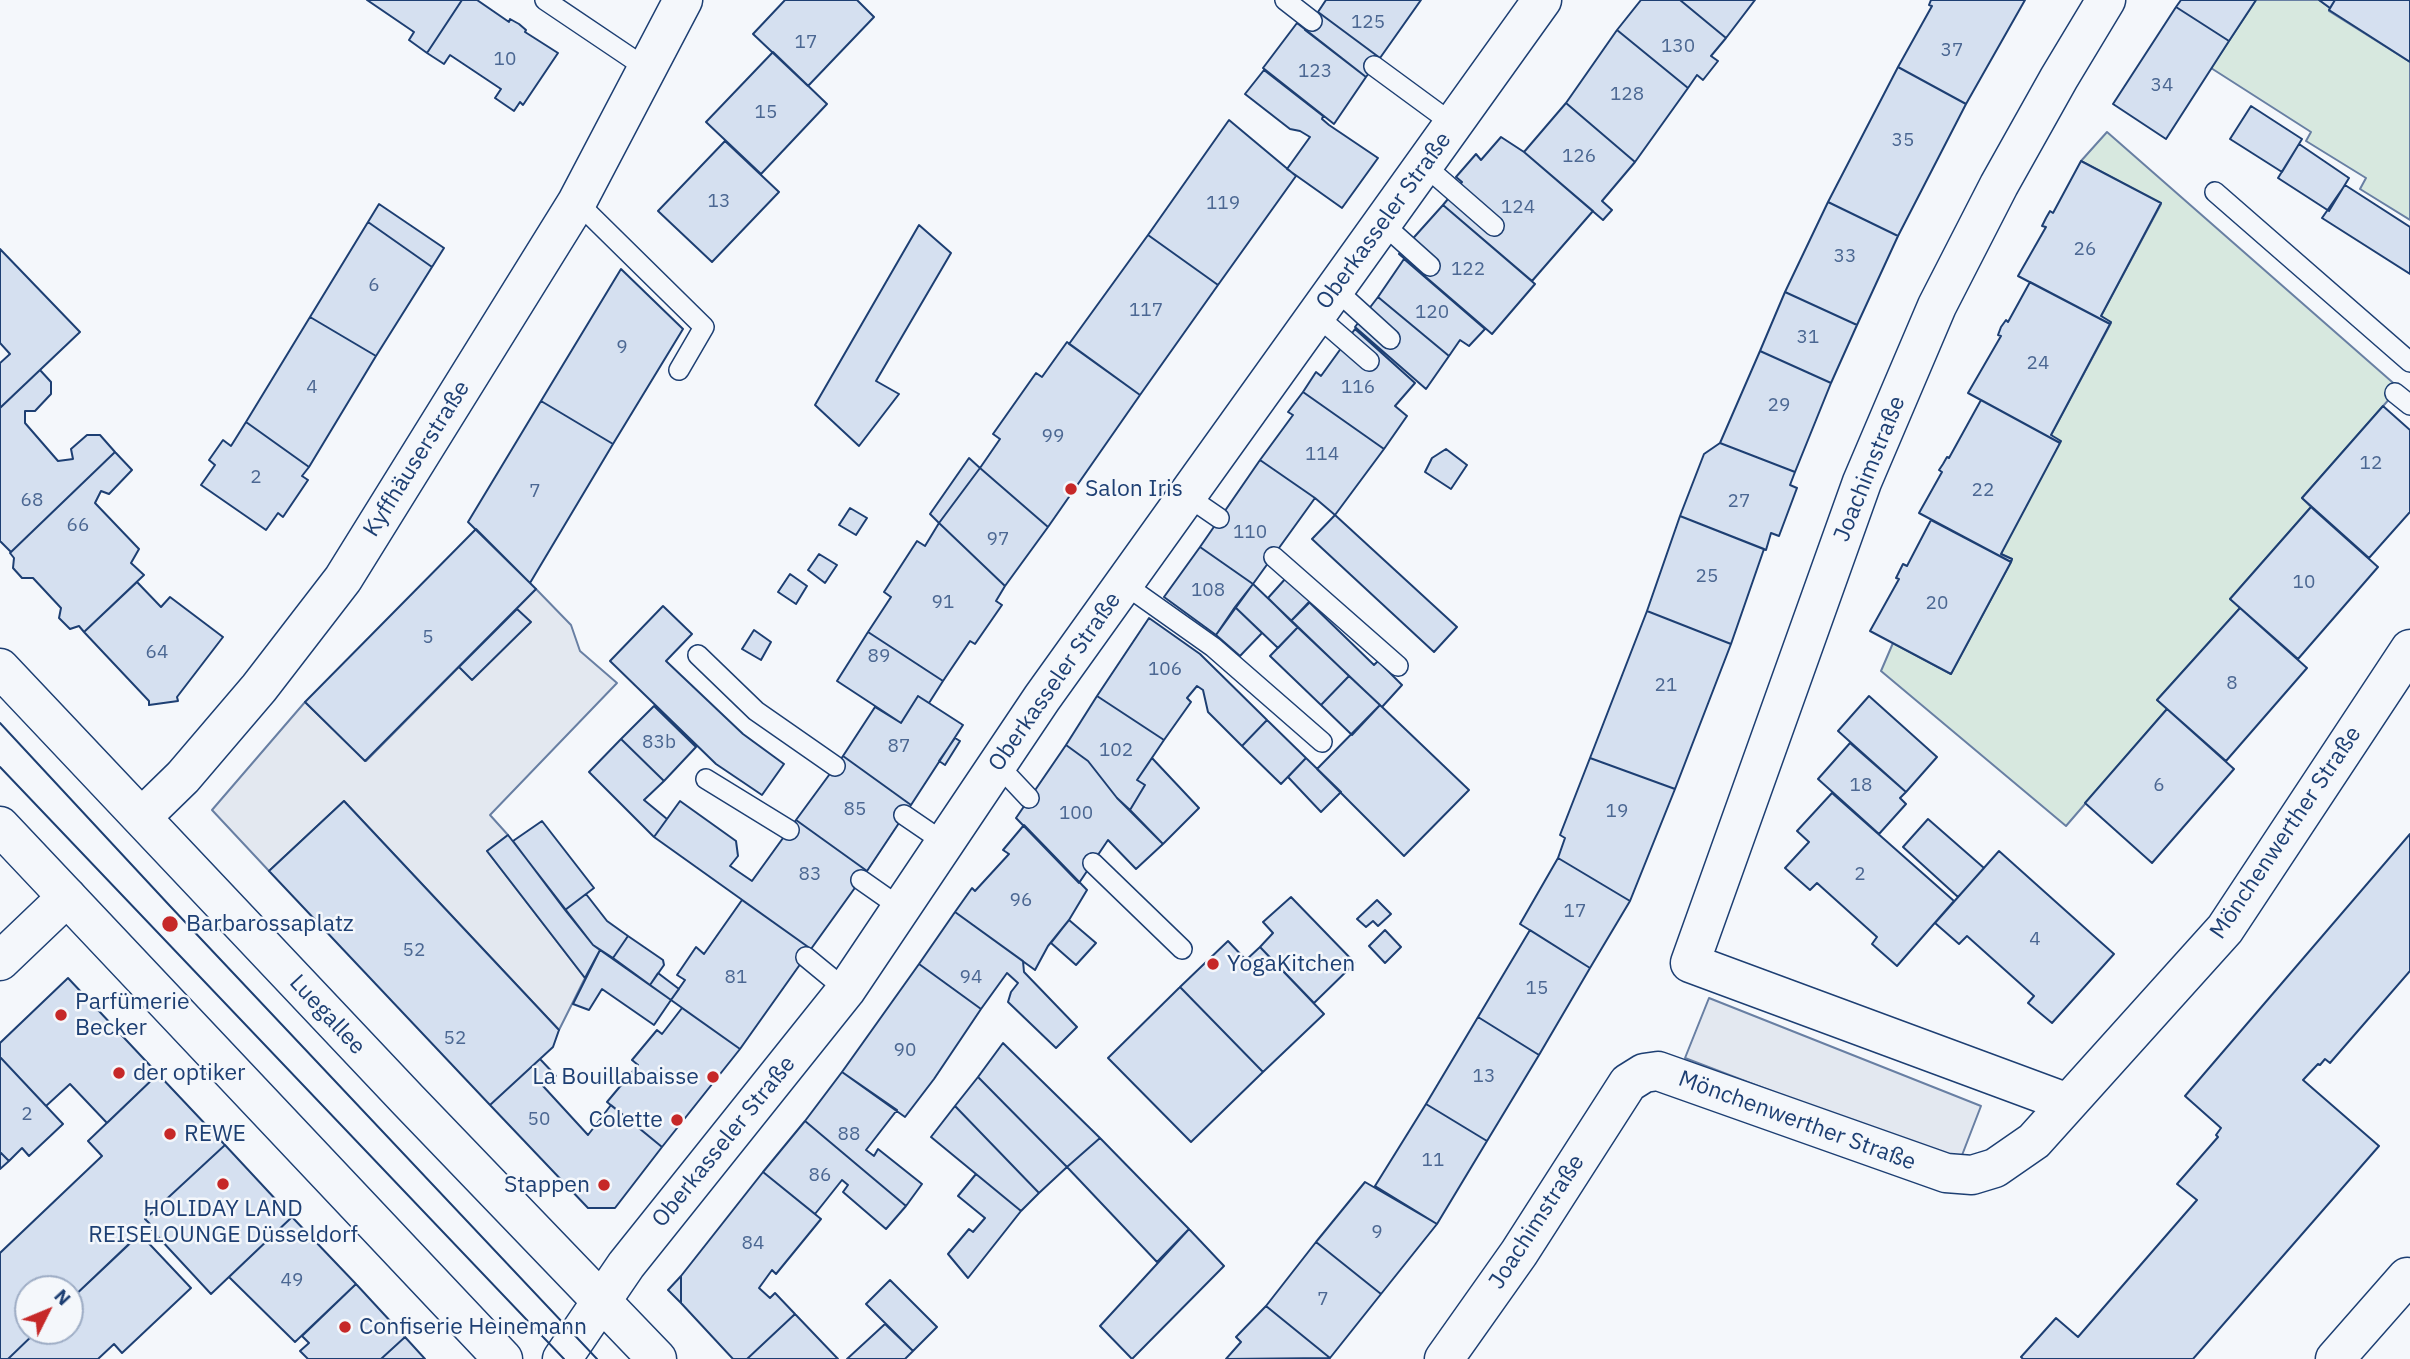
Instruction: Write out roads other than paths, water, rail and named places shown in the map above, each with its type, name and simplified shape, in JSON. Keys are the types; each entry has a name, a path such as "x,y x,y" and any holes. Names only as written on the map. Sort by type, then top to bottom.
{"street":[{"name":"Kyffhäuserstraße","path":"142,817 170,791 251,698 343,579 577,202 683,0"},
{"name":"Oberkasseler Straße","path":"562,1359 626,1265 846,990 1042,698 1542,0"},
{"name":"Joachimstraße","path":"2068,1103 1689,963 1862,482 1937,306 2006,173 2106,0"},
{"name":"Mönchenwerther Straße","path":"1628,1083 1644,1073 1658,1071 1946,1174 1972,1175 1995,1168 2034,1141 2225,929 2410,649"},
{"name":"Luegallee","path":"0,668 657,1359"},
{"path":"0,826 503,1359"},
{"path":"0,961 67,897"},
{"name":"Joachimstraße","path":"1444,1359 1519,1253 1628,1083"},
{"path":"2335,1359 2407,1277 2410,1279"}],"lane":[{"path":"545,0 646,68"},
{"path":"1285,0 1311,21"},
{"path":"1374,66 1453,124"},
{"path":"1424,165 1494,226"},
{"path":"2215,191 2410,362"},
{"path":"577,202 704,327 679,370"},
{"path":"1382,223 1430,265"},
{"path":"1326,302 1390,339"},
{"path":"1326,302 1369,361"},
{"path":"1186,496 1219,518"},
{"path":"1274,557 1398,666"},
{"path":"1124,584 1213,647 1322,742"},
{"path":"698,655 756,711 835,766"},
{"path":"998,764 1029,798"},
{"path":"706,779 789,830"},
{"path":"904,815 945,843"},
{"path":"1093,863 1182,948"},
{"path":"861,880 901,908"},
{"path":"806,957 846,990"}],"tram line":[{"path":"0,723 597,1359"},
{"path":"0,767 564,1359"}],"place":[{"name":"Salon Iris","path":"1071,489"},
{"name":"Barbarossaplatz","path":"170,924"},
{"name":"YogaKitchen","path":"1213,964"},
{"name":"Parfümerie Becker","path":"61,1015"},
{"name":"der optiker","path":"119,1073"},
{"name":"La Bouillabaisse","path":"713,1077"},
{"name":"Colette","path":"677,1120"},
{"name":"REWE","path":"170,1134"},
{"name":"HOLIDAY LAND REISELOUNGE Düsseldorf","path":"223,1184"},
{"name":"Stappen","path":"604,1185"},
{"name":"Confiserie Heinemann","path":"345,1327"}]}
